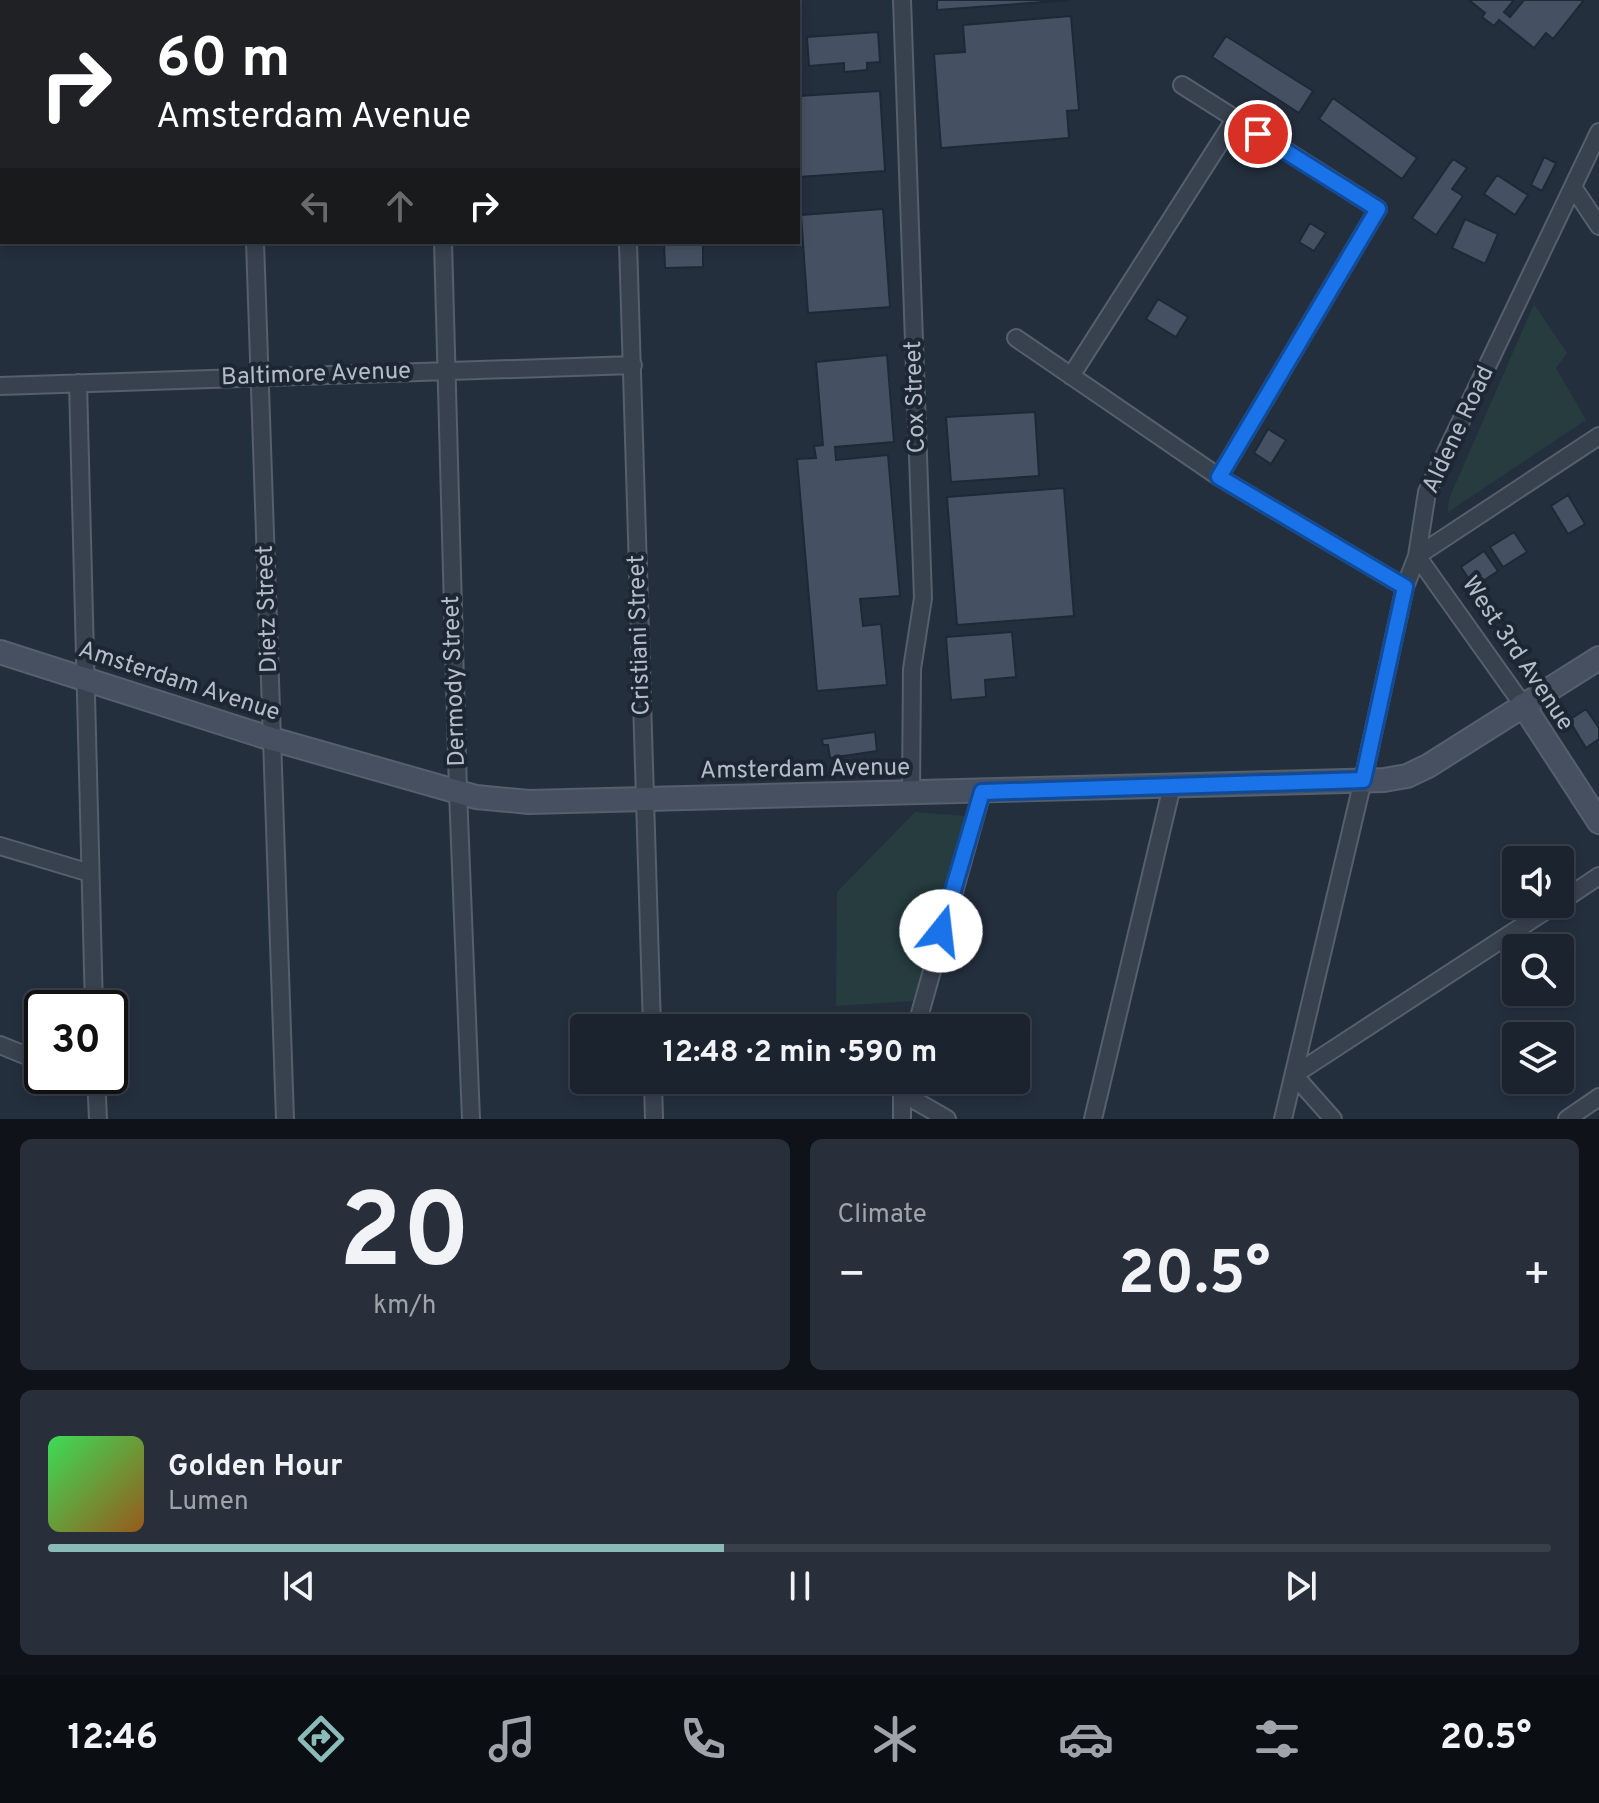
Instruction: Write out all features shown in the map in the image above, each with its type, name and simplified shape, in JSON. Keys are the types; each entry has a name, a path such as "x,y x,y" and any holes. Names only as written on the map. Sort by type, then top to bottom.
{"main road":[{"name":"Amsterdam Avenue","path":"0,652 272,739 458,792 476,797 529,802 982,792 1407,776 1428,766 1599,658"},
{"name":"West 3rd Avenue","path":"1523,705 1599,822"}],"street":[{"name":"Cox Street","path":"902,0 923,598 912,669 911,794"},
{"path":"1182,85 1378,209 1219,477"},
{"path":"1071,376 1235,119"},
{"name":"Aldene Road","path":"1283,1119 1405,587 1417,556 1427,492 1599,132"},
{"path":"1573,187 1599,226"},
{"name":"Dietz Street","path":"255,244 285,1119"},
{"name":"Dermody Street","path":"443,244 458,792 471,1119"},
{"name":"Cristiani Street","path":"628,244 652,1014"},
{"path":"1016,338 1219,477 1405,587"},
{"name":"Baltimore Avenue","path":"0,386 633,365"},
{"path":"78,383 93,990"},
{"path":"1417,556 1599,436"},
{"name":"West 3rd Avenue","path":"1417,556 1523,705"},
{"path":"1093,1119 1172,786"},
{"path":"920,1014 982,792"},
{"path":"0,846 90,873"},
{"path":"1574,892 1599,876"},
{"path":"1333,1119 1294,1075 1535,918"},
{"path":"0,1045 24,1055"},
{"path":"97,1094 98,1119"},
{"path":"653,1094 654,1119"},
{"path":"902,1119 903,1094"},
{"path":"914,1094 947,1119"},
{"path":"1567,1119 1599,1097"}],"green space":[{"path":"1534,304 1567,353 1556,368 1586,420 1448,512 1449,499"},
{"path":"915,812 965,816 914,1001 836,1006 837,892"}],"building":[{"path":"937,0 1070,0 937,10"},
{"path":"1469,0 1514,0 1504,12 1510,17 1524,0 1584,0 1553,39 1546,33 1534,48 1499,20 1494,26 1482,17 1485,13"},
{"path":"1071,16 1079,110 1067,111 1069,138 941,148 934,54 965,52 963,25"},
{"path":"878,32 880,62 867,63 867,70 844,72 844,63 809,66 807,37"},
{"path":"1226,36 1313,91 1299,113 1212,57"},
{"path":"880,91 885,171 800,177 800,96"},
{"path":"1333,98 1417,158 1402,179 1319,119"},
{"path":"1544,157 1556,163 1542,191 1531,185"},
{"path":"1453,159 1467,168 1452,189 1463,196 1436,235 1412,218"},
{"path":"1497,175 1528,195 1515,215 1484,194"},
{"path":"883,209 890,307 808,313 801,215"},
{"path":"1465,219 1498,234 1485,264 1452,248"},
{"path":"1310,223 1326,233 1314,251 1299,242"},
{"path":"664,244 703,244 703,267 665,268"},
{"path":"1158,299 1188,317 1176,337 1146,319"},
{"path":"887,355 894,442 835,447 836,460 888,455 900,596 860,599 863,626 881,624 887,685 817,691 797,459 816,458 814,446 823,445 816,362"},
{"path":"1035,412 1039,476 951,482 946,417"},
{"path":"1268,429 1286,440 1271,464 1254,453"},
{"path":"1064,488 1074,616 957,625 947,497"},
{"path":"1568,495 1585,524 1568,534 1551,506"},
{"path":"1514,532 1527,552 1503,567 1490,547"},
{"path":"1484,551 1498,571 1474,587 1461,567"},
{"path":"1012,632 1016,677 985,680 986,697 951,700 946,637"},
{"path":"1586,709 1599,728 1599,739 1586,748 1569,720"},
{"path":"875,732 877,751 830,758 828,745 823,745 822,739"}],"route":[{"path":"941,931 982,792 1363,780 1405,587 1219,477 1378,209 1258,134"}]}
